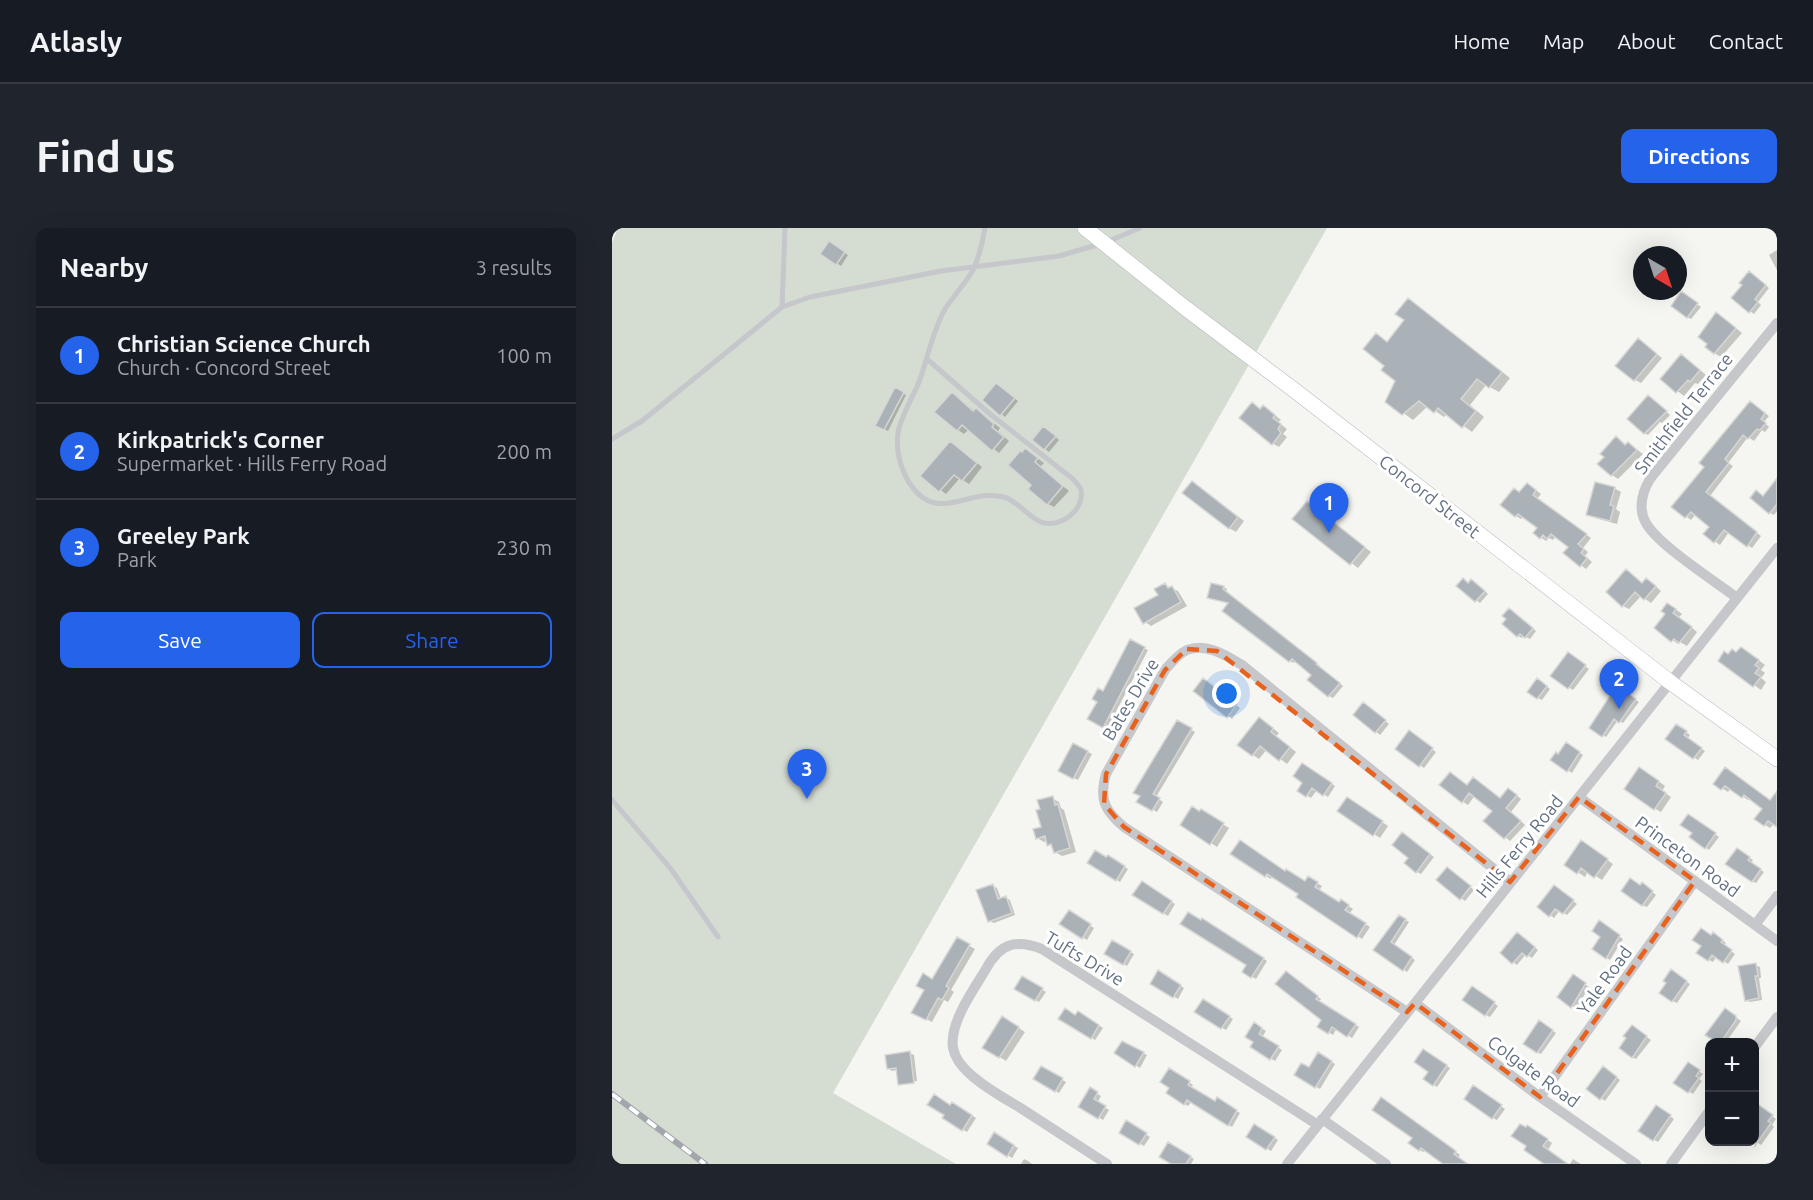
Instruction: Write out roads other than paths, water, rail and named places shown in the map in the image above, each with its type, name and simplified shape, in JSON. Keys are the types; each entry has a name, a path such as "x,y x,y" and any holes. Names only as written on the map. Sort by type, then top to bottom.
{"main road":[{"name":"Concord Street","path":"1085,228 1670,682 1777,759"}],"street":[{"name":"Smithfield Terrace","path":"1737,598 1668,546 1652,531 1645,522 1642,511 1643,497 1646,484 1777,323"},
{"name":"Hills Ferry Road","path":"1287,1164 1777,548"},
{"name":"Bates Drive","path":"1411,1008 1124,827 1112,817 1104,804 1102,788 1106,774 1165,670 1187,649 1217,651 1242,665 1510,882"},
{"name":"Princeton Road","path":"1579,797 1777,941"},
{"name":"Yale Road","path":"1540,1097 1695,881"},
{"path":"1755,925 1777,896"},
{"name":"Tufts Drive","path":"1107,1164 981,1082 958,1062 952,1047 958,1017 988,964 998,952 1011,944 1026,943 1042,949 1320,1122"},
{"name":"Colgate Road","path":"1411,1008 1636,1164"},
{"path":"1759,1042 1777,1017"},
{"path":"1671,1164 1705,1117"},
{"path":"1320,1122 1386,1164"}],"lane":[{"path":"782,307 785,228"},
{"path":"927,359 990,414 1073,479 1081,489 1081,500 1075,511 1065,520 1042,523 1006,498 993,495 944,504 930,502 917,492 906,477 898,457 898,431 927,359 933,335 945,309 974,268 985,228"},
{"path":"612,439 642,421 782,307 810,297 941,271 1059,256 1104,243 1140,228"},
{"path":"612,800 671,869 718,937"}],"railway":[{"path":"612,1094 705,1164"}],"place":[{"name":"Christian Science Church","path":"1329,533"},
{"name":"Kirkpatrick's Corner","path":"1619,709"},
{"name":"Greeley Park","path":"807,799"}]}
